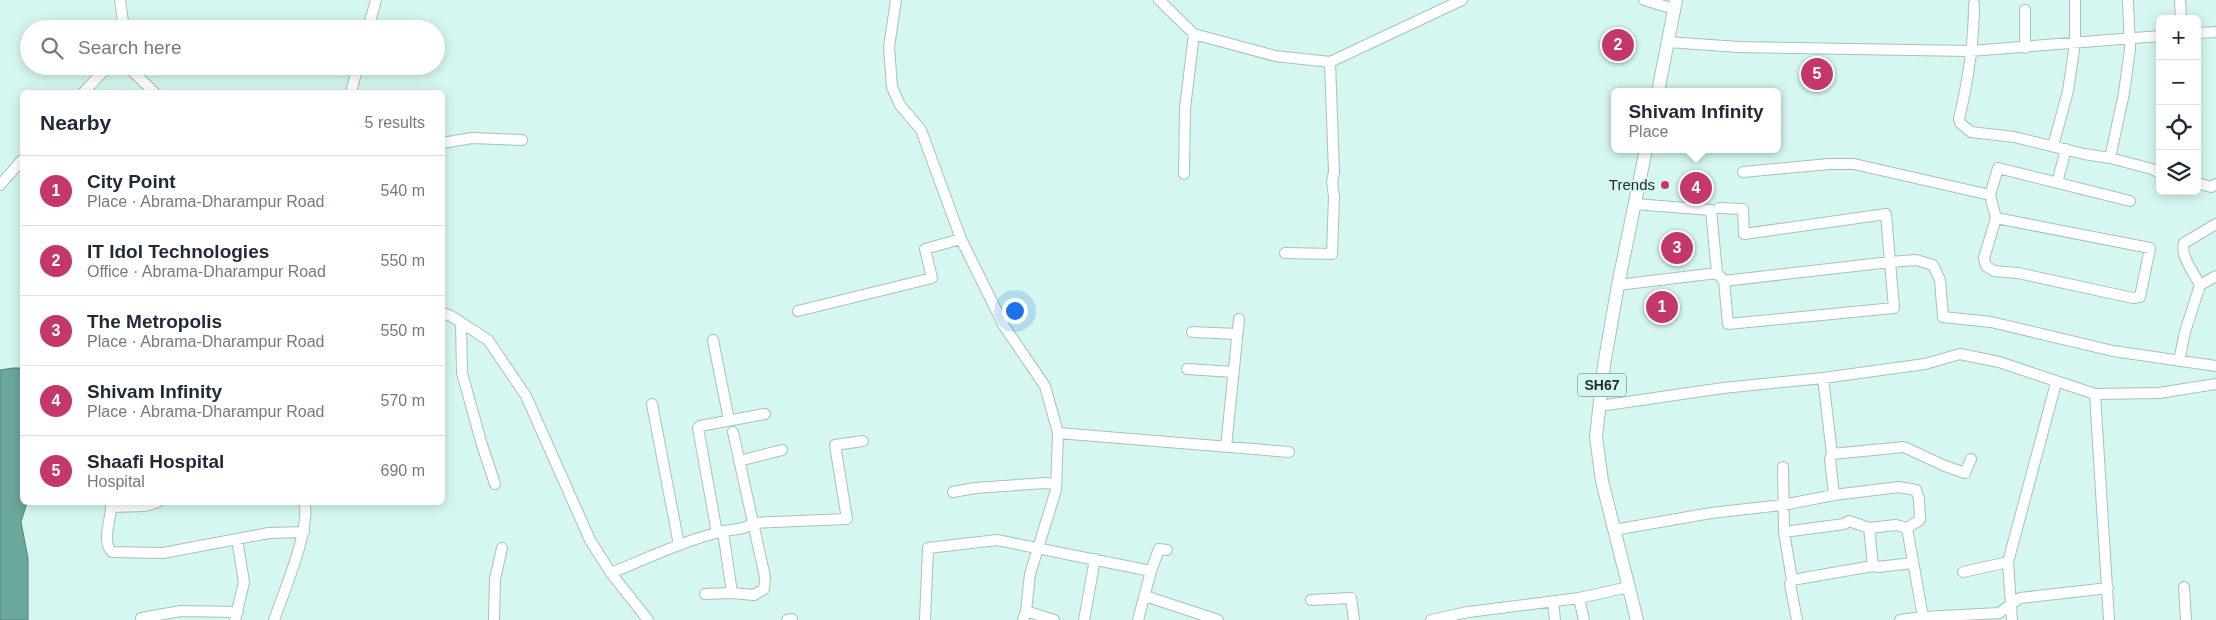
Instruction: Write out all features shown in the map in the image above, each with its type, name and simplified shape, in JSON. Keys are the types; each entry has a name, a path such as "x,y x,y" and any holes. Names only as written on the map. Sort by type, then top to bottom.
{"main road":[{"path":"1659,88 1675,4"},
{"name":"SH67","path":"1637,620 1602,481 1596,437 1604,365 1618,285 1645,153"}],"street":[{"path":"120,0 123,20"},
{"path":"370,20 376,0"},
{"path":"896,0 888,47 892,88 900,105 921,130 961,239 1004,326 1045,386 1058,433 1056,490 1030,574 1025,615 1054,620"},
{"path":"1159,0 1194,34 1275,56 1330,62 1462,0"},
{"path":"1644,0 1675,4"},
{"path":"2053,146 2068,91 2075,43 2075,0"},
{"path":"2110,158 2124,93 2130,49 2128,0"},
{"path":"2180,0 2180,15"},
{"path":"1974,4 1974,38 1970,51 1959,118 1960,123 1971,132 2014,137 2084,154 2110,158 2156,170"},
{"path":"2025,10 2025,48"},
{"path":"2201,34 2216,32"},
{"path":"1184,174 1185,108 1194,34"},
{"path":"1667,42 1739,47 1970,51 2156,36"},
{"path":"1285,253 1332,254 1334,196 1332,182 1334,172 1330,62"},
{"path":"86,90 100,75"},
{"path":"136,75 152,90"},
{"path":"352,90 356,75"},
{"path":"445,142 472,138 522,140"},
{"path":"2057,183 2066,149"},
{"path":"0,185 20,162"},
{"path":"1744,172 1829,164 1854,164 1990,195"},
{"path":"1996,218 2150,248 2140,297 2133,298 2018,273 1994,271 1986,266 1984,258 1996,218 1990,195 1998,168 2130,201"},
{"path":"2201,184 2211,187 2216,184"},
{"path":"1635,204 1711,210 1728,324 1894,308 1886,214 1744,234 1743,209 1719,208"},
{"path":"2179,361 2185,332 2200,284 2184,254 2184,243 2216,224"},
{"path":"798,311 932,278 925,249 961,239"},
{"path":"1618,285 1916,260 1933,265 1940,280 1943,317 1991,322 2113,351 2216,366"},
{"path":"2200,284 2216,276"},
{"path":"445,314 488,340 526,396 590,540 611,573 648,620"},
{"path":"1226,447 1239,319"},
{"path":"461,323 462,374 495,484"},
{"path":"1192,332 1237,334"},
{"path":"713,340 729,420"},
{"path":"1600,406 1723,388 1823,378 1925,364 1960,354 1999,362 2056,383 2095,394 2159,392 2216,384"},
{"path":"1187,370 1233,372"},
{"path":"1823,378 1832,454 1830,460 1834,495"},
{"path":"2012,620 2008,562 2056,383"},
{"path":"2095,394 2109,620"},
{"path":"652,404 679,545"},
{"path":"732,593 698,428 700,426 765,414"},
{"path":"705,594 732,593 754,595 764,589 765,577 733,432"},
{"path":"1058,433 1289,452"},
{"path":"611,573 679,545 720,532 748,527 753,523 847,519 835,445 863,441"},
{"path":"1832,454 1904,446 1945,466 1965,473 1971,459"},
{"path":"740,461 782,450"},
{"path":"1783,467 1784,532 1792,580 1790,584 1797,620"},
{"path":"953,492 975,488 1055,484"},
{"path":"1614,530 1711,513 1783,505 1834,495 1899,487 1916,490 1919,499 1920,520 1907,528 1896,525 1869,528 1849,521 1844,524 1784,532"},
{"path":"148,505 111,505 108,546 112,552 163,553 269,533 304,532"},
{"path":"274,620 304,532 305,505"},
{"path":"1869,528 1873,566"},
{"path":"1907,528 1923,617"},
{"path":"141,618 180,611 236,616 244,582 237,539"},
{"path":"925,620 928,548 997,540 1151,571"},
{"path":"494,620 495,579 502,548"},
{"path":"1138,620 1159,549 1167,550"},
{"path":"1084,620 1095,559"},
{"path":"1963,572 2008,562"},
{"path":"1792,580 1873,566 1878,568 1912,563"},
{"path":"1431,620 1468,612 1579,598 1629,587"},
{"path":"2184,587 2186,620"},
{"path":"1900,620 1999,612 2011,606 2020,598 2108,588"},
{"path":"1145,596 1218,620"},
{"path":"1311,600 1351,598 1354,620"},
{"path":"1579,598 1584,620"},
{"path":"1553,602 1555,620"}],"shaded area":[{"path":"20,368 20,505 26,505 21,522 28,558 28,620 0,620 0,370"}],"place":[{"name":"IT Idol Technologies","path":"1618,45"},
{"name":"Shaafi Hospital","path":"1817,74"},
{"name":"Trends","path":"1665,185"},
{"name":"Shivam Infinity","path":"1696,188"},
{"name":"The Metropolis","path":"1677,248"},
{"name":"City Point","path":"1662,307"}]}
